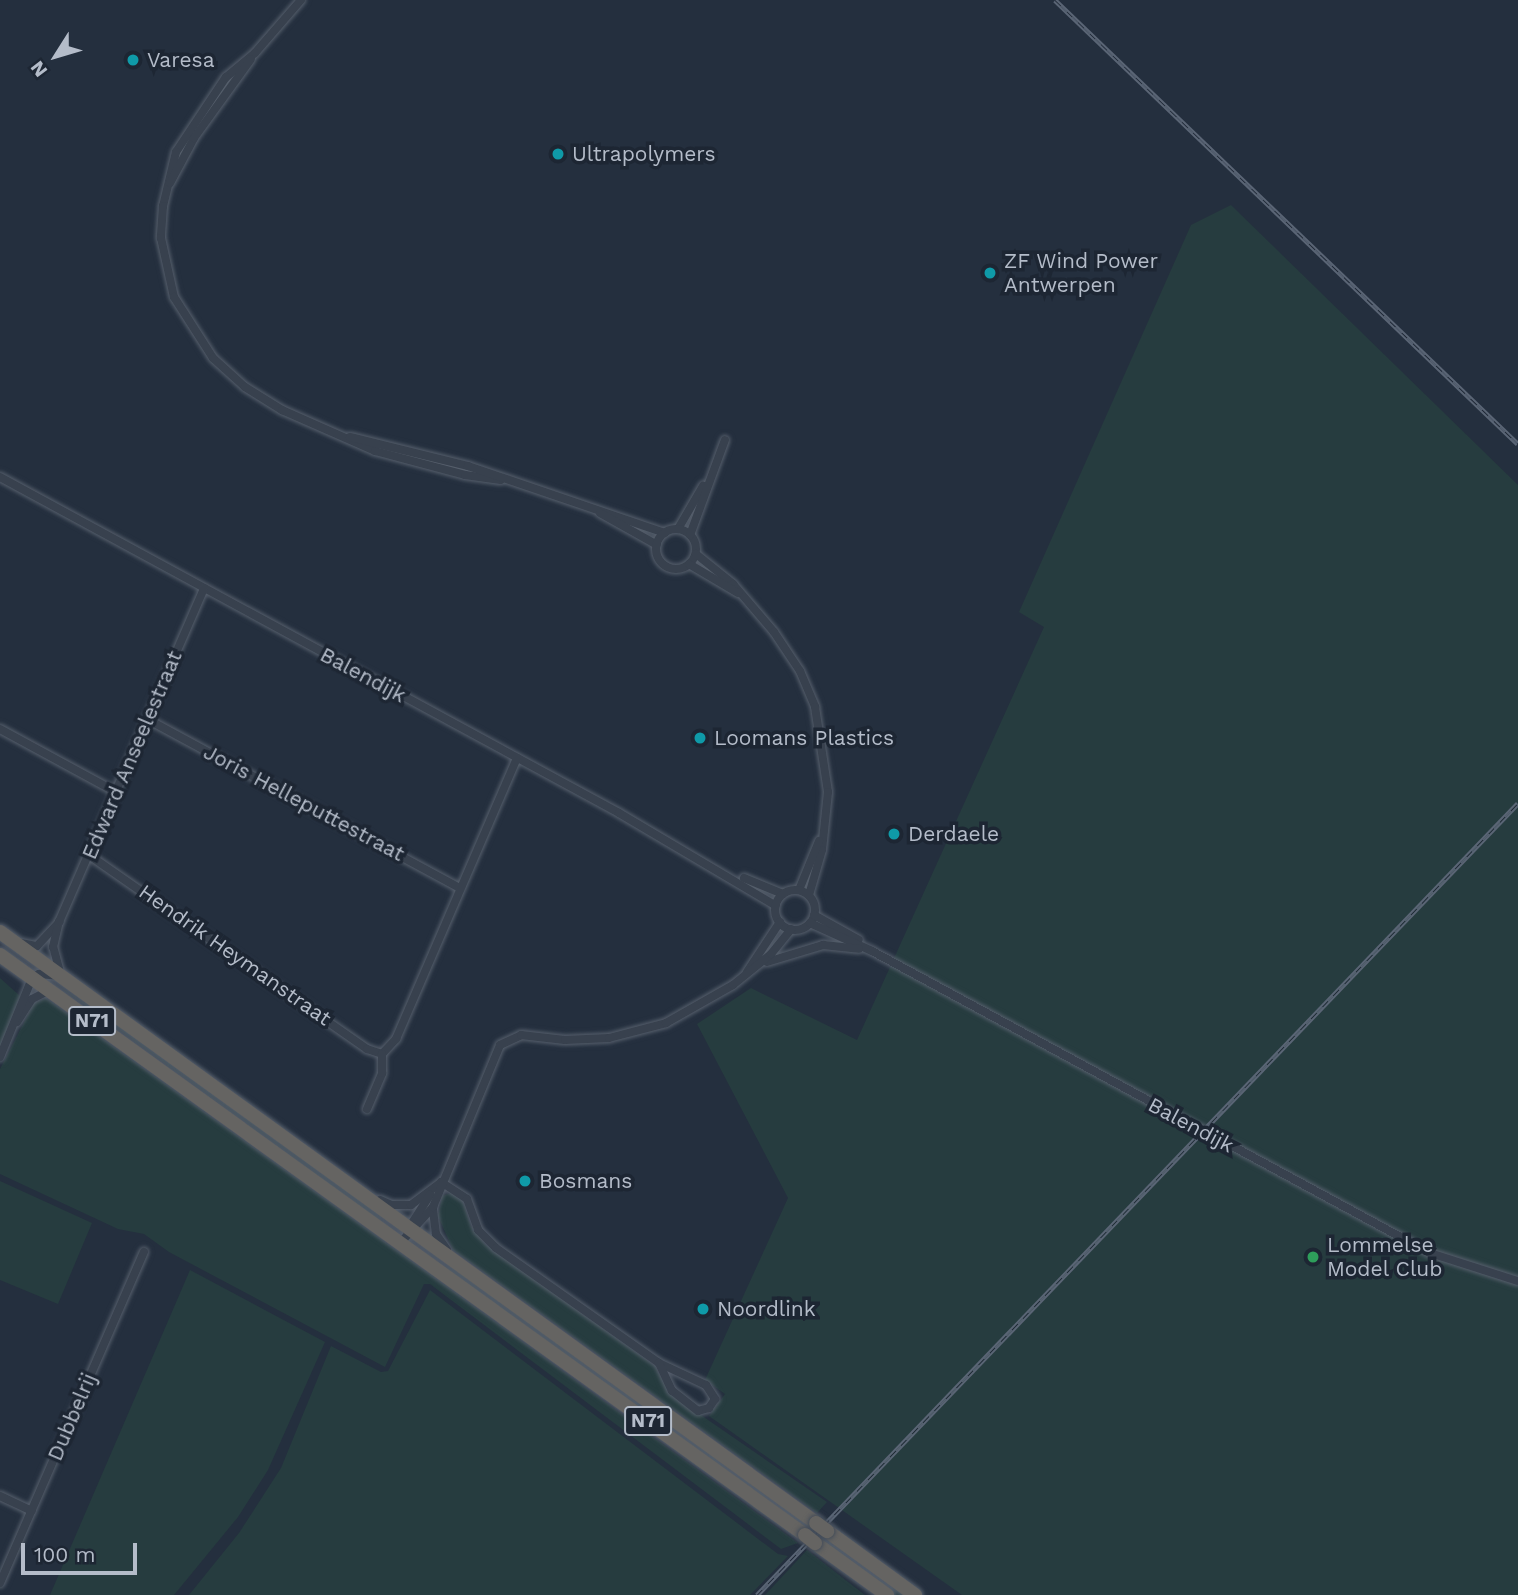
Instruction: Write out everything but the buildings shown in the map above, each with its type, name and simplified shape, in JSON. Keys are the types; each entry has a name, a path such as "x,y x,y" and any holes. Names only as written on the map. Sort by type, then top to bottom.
{"highway":[{"name":"N71","path":"6,936 349,1184 491,1307"},
{"name":"N71","path":"0,954 887,1595"},
{"name":"N71","path":"291,1163 463,1268 915,1595"}],"street":[{"path":"301,0 203,116 168,185 163,206 163,258 174,297 195,335 245,387 282,410 344,436 501,480 665,533 678,529 690,534"},
{"path":"463,1268 436,1234 433,1207 491,1061 506,1041 522,1035 595,1040 639,1032 693,1011 759,965 790,929 812,919 809,895 823,831 828,771 815,707 791,655 739,593 696,554 690,534 707,481 725,440"},
{"name":"Balendijk","path":"0,477 726,873 776,906"},
{"path":"678,529 707,481"},
{"path":"595,510 657,545"},
{"path":"665,533 657,545 659,559 670,568 689,564 739,593"},
{"path":"689,564 696,554"},
{"name":"Edward Anseelestraat","path":"61,976 53,947 59,922 204,589"},
{"name":"Joris Helleputtestraat","path":"147,719 460,888"},
{"path":"0,729 116,792"},
{"path":"367,1109 382,1073 382,1054 396,1039 517,758"},
{"path":"799,890 823,831"},
{"name":"Hendrik Heymanstraat","path":"89,855 367,1049 382,1054"},
{"name":"Balendijk","path":"726,873 783,894"},
{"path":"790,929 780,922 776,906 783,894 799,890 809,895"},
{"name":"Balendijk","path":"812,919 1430,1253 1518,1281"},
{"name":"Edward Anseelestraat","path":"6,936 37,946 59,922"},
{"path":"746,974 780,922"},
{"path":"759,965 823,945 872,951"},
{"path":"16,966 24,979 24,992"},
{"path":"0,1057 24,992 32,978 39,974 61,976"},
{"path":"13,1027 32,999 50,991"},
{"path":"349,1184 400,1206 416,1202 441,1182"},
{"path":"408,1233 441,1182"},
{"path":"441,1182 467,1199 478,1230 496,1248 659,1363 706,1385 715,1399 709,1408 698,1411 672,1391 659,1363"},
{"path":"408,1233 433,1207"},
{"name":"Dubbelrij","path":"0,1583 144,1252"},
{"path":"0,1496 32,1510"}],"green space":[{"path":"1231,205 1518,485 1518,1595 962,1595 709,1416 725,1394 705,1380 788,1198 697,1024 751,988 857,1040 1044,627 1019,612 1191,225"},
{"path":"0,978 20,996 0,1047"},
{"path":"57,985 130,1032 383,1215 379,1220"},
{"path":"46,998 798,1543 781,1549 430,1284 424,1284 385,1367 169,1252 144,1234 118,1229 0,1174 0,1069 34,1003"},
{"path":"0,1181 92,1223 58,1304 0,1280"},
{"path":"451,1193 462,1199 471,1226 485,1244 655,1366 669,1393 827,1502 817,1513 453,1250 438,1216 442,1196"},
{"path":"451,1264 908,1595 895,1595 447,1269"},
{"path":"190,1270 325,1342 268,1470 238,1517 174,1595 50,1595"},
{"path":"430,1290 778,1554 788,1556 750,1595 189,1595 239,1533 281,1468 331,1346 381,1372 388,1371"},
{"path":"807,1550 865,1595 765,1595"}],"railway":[{"path":"1055,0 1518,444"},
{"path":"757,1595 1518,803"}],"place":[{"name":"Varesa","path":"133,60"},
{"name":"Ultrapolymers","path":"558,154"},
{"name":"ZF Wind Power Antwerpen","path":"990,273"},
{"name":"Loomans Plastics","path":"700,738"},
{"name":"Derdaele","path":"894,834"},
{"name":"Bosmans","path":"525,1181"},
{"name":"Lommelse Model Club","path":"1313,1257"},
{"name":"Noordlink","path":"703,1309"}]}
